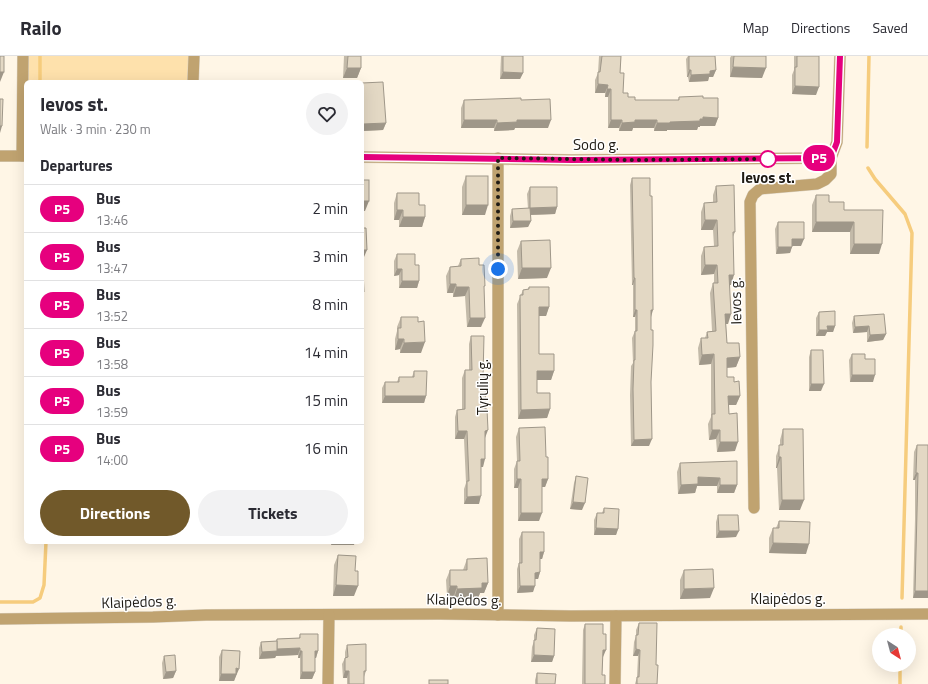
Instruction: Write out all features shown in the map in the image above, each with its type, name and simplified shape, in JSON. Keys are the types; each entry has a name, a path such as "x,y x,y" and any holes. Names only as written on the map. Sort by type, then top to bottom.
{"street":[{"path":"0,156 24,156 24,56"},
{"path":"193,80 194,56"},
{"name":"Ievos g.","path":"754,508 750,202 752,195 760,189 817,184 825,180 831,174 831,158 837,142 840,56"},
{"name":"Sodo g.","path":"364,157 663,160 831,158"},
{"name":"Tyrulių g.","path":"498,158 498,615"},
{"name":"Klaipėdos g.","path":"0,619 193,615 616,616 928,614"},
{"path":"328,615 328,684"},
{"path":"615,684 616,616"}],"shaded area":[{"path":"23,56 194,56 193,80 26,80"}],"building":[{"path":"0,56 4,56 4,72 0,72"},
{"path":"348,56 361,56 361,68 347,68"},
{"path":"503,56 523,56 523,73 503,72"},
{"path":"602,56 621,56 620,73 624,73 623,93 628,93 628,97 635,97 635,100 679,100 679,97 703,96 703,98 718,98 718,118 703,117 700,121 670,123 657,123 657,120 635,120 635,122 622,123 622,120 611,120 611,89 607,89 608,85 598,84 598,72 600,72"},
{"path":"689,56 715,56 716,70 710,71 710,74 691,75 691,70 689,70"},
{"path":"734,56 766,56 766,68 733,67"},
{"path":"797,56 819,56 819,87 795,86 795,67 797,67"},
{"path":"383,82 386,123 364,124 364,83"},
{"path":"521,98 521,100 550,99 551,120 517,120 517,122 497,123 497,120 464,120 464,100"},
{"path":"0,99 3,99 2,126 0,126"},
{"path":"466,176 488,176 488,205 466,205"},
{"path":"632,178 650,178 650,196 652,196 653,310 651,310 651,330 653,330 651,382 652,439 634,440 633,389 637,310 635,310"},
{"path":"364,180 369,180 369,201 364,201"},
{"path":"734,185 734,275 729,275 731,314 725,314 727,343 739,343 740,357 727,358 727,377 734,377 734,382 739,381 740,396 728,396 729,414 737,413 738,442 720,442 720,430 712,430 712,414 715,414 714,354 702,355 701,338 708,338 707,332 716,331 713,283 718,283 717,265 705,265 704,247 718,246 717,220 705,220 704,203 717,202 716,186"},
{"path":"530,187 557,187 557,207 530,208"},
{"path":"397,193 419,193 419,205 425,205 425,217 403,217 403,210 397,210"},
{"path":"816,195 829,195 829,202 844,202 844,210 883,210 882,244 854,244 854,222 816,222"},
{"path":"530,208 531,221 513,221 512,209"},
{"path":"778,222 804,222 804,239 792,239 792,247 778,247"},
{"path":"364,228 366,228 367,250 364,250"},
{"path":"550,240 551,268 522,268 521,241"},
{"path":"397,254 415,254 415,265 419,265 419,281 402,281 402,269 397,269"},
{"path":"479,258 479,265 484,265 485,318 470,318 469,287 456,287 456,284 450,284 450,267 461,266 461,259"},
{"path":"529,287 549,287 549,307 539,307 539,354 554,354 554,371 537,371 537,393 550,393 550,409 521,410 520,295 523,295 523,290 529,289"},
{"path":"835,311 835,326 827,326 828,330 819,330 819,312"},
{"path":"884,314 886,334 870,335 869,326 855,327 854,316"},
{"path":"401,317 418,317 418,322 424,321 425,342 404,343 404,339 398,339 398,328 401,328"},
{"path":"471,336 484,336 483,377 486,377 485,409 487,409 488,430 485,431 485,459 481,459 481,496 467,497 467,481 469,481 467,431 458,431 457,410 465,409 465,370 472,370"},
{"path":"811,350 823,350 824,384 811,384"},
{"path":"852,354 865,354 865,359 875,359 875,375 852,375"},
{"path":"414,371 427,371 426,396 385,396 385,382 399,382 399,377 414,377"},
{"path":"545,427 546,457 548,457 548,479 542,479 542,513 521,513 521,479 517,479 517,461 520,461 519,428"},
{"path":"783,429 803,429 804,500 782,500 781,457 779,457 779,445 783,445"},
{"path":"917,445 928,445 928,591 915,591 918,473 916,473"},
{"path":"737,461 737,485 720,485 720,478 698,477 698,484 681,485 680,463"},
{"path":"576,476 588,478 585,503 573,502"},
{"path":"604,508 619,509 618,529 596,528 597,513 604,513"},
{"path":"718,515 738,515 739,531 719,531"},
{"path":"779,521 810,522 809,544 773,543 773,528 779,528"},
{"path":"522,532 544,532 544,552 540,552 540,572 535,573 535,586 520,586 519,563 522,563"},
{"path":"338,555 356,556 355,571 358,571 358,586 336,585"},
{"path":"487,558 488,583 482,583 482,588 457,589 457,586 450,586 450,570 467,570 467,559"},
{"path":"713,569 714,588 684,589 684,570"},
{"path":"639,623 657,623 657,684 637,684 637,677 639,677 640,650 636,649 636,635 638,635"},
{"path":"585,624 603,624 603,634 606,634 606,650 603,650 602,675 605,675 605,684 585,684"},
{"path":"537,628 555,629 554,656 534,655 534,640 536,640"},
{"path":"300,634 318,634 318,651 315,651 315,672 302,672 302,651 300,651 300,648 277,649 277,639 300,638"},
{"path":"277,641 277,651 262,652 261,642"},
{"path":"366,644 366,671 364,671 364,684 349,684 349,671 345,671 345,658 348,657 347,645"},
{"path":"222,650 240,651 239,669 236,668 236,674 221,674"},
{"path":"175,655 176,671 166,672 164,656"},
{"path":"537,673 556,674 555,684 537,684"},
{"path":"429,680 448,680 448,684 429,684"}],"waterway":[{"path":"40,56 40,80"},
{"path":"867,147 869,56"},
{"path":"868,168 875,179 905,214 912,233 902,598"},
{"path":"0,602 33,602 40,598 44,585 46,544"},
{"path":"900,672 900,684"}],"bus line":[{"name":"P5","path":"364,157 572,160 831,158 837,142 840,56"}],"place":[{"name":"Ievos st.","path":"768,159"}],"route":[{"path":"498,269 498,158 572,160 770,159 768,159"}]}
